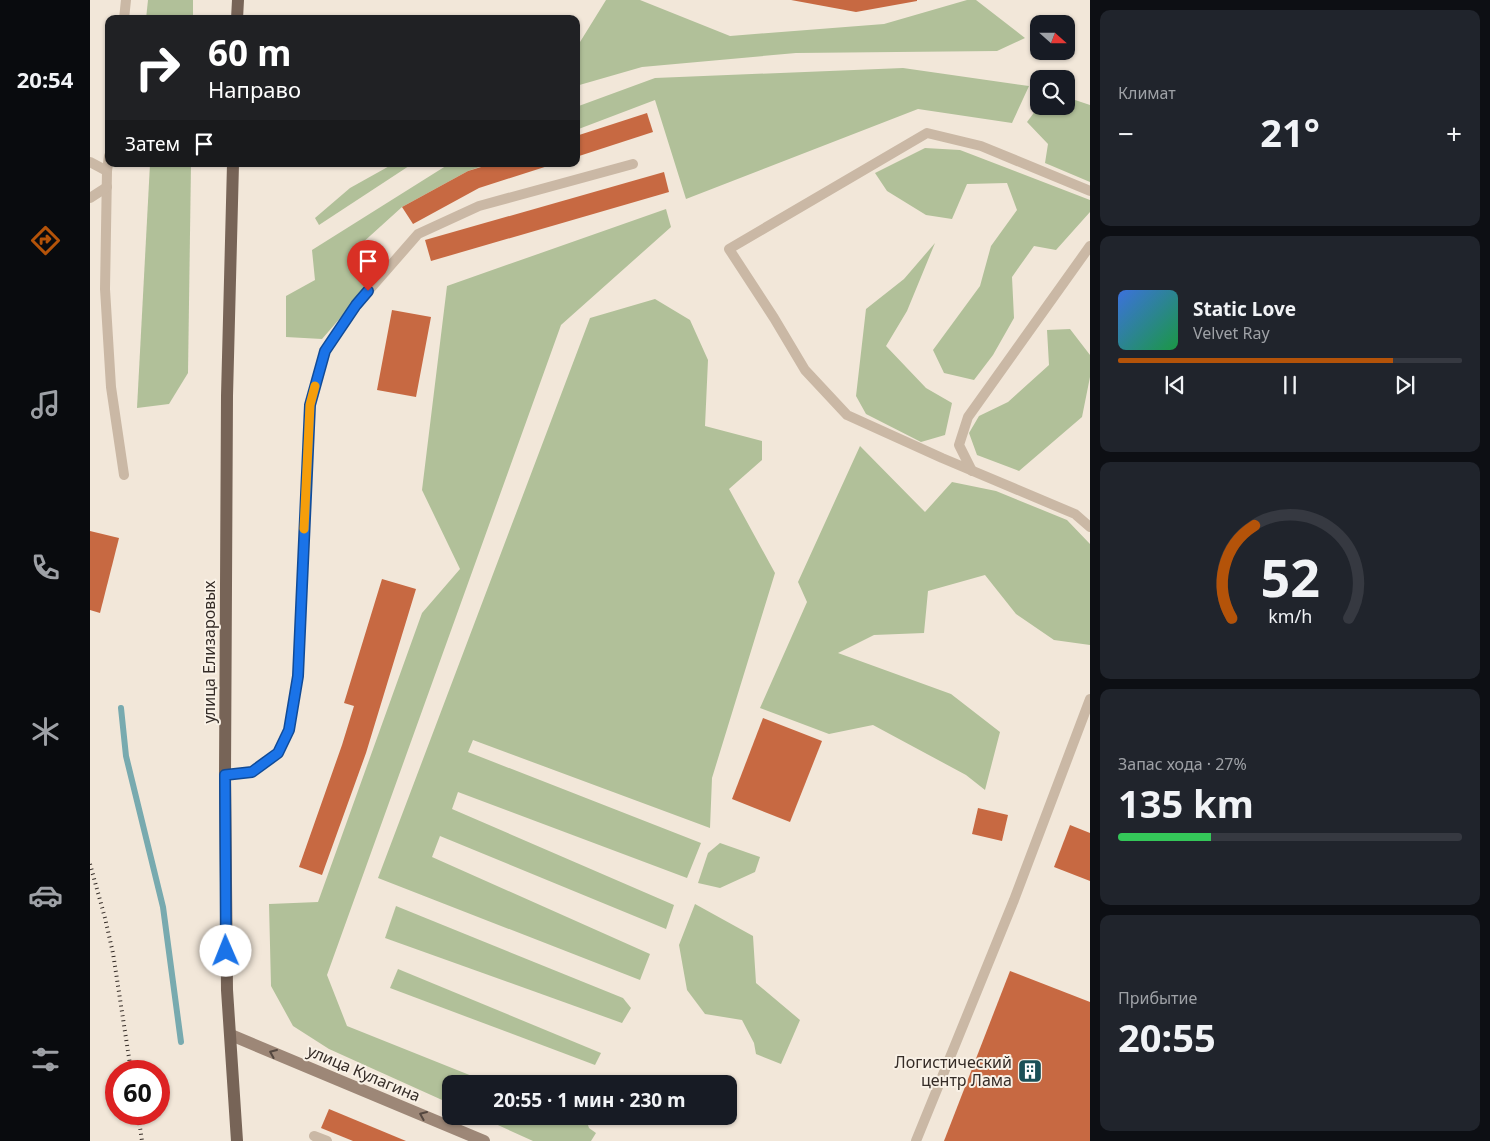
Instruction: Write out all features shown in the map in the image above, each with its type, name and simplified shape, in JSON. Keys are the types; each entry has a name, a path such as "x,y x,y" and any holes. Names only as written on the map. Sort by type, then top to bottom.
{"main road":[{"path":"237,15 238,0"},
{"name":"улица Елизаровых","path":"233,167 226,396 225,775 227,990 237,1141"}],"street":[{"name":"улица Кулагина","path":"231,1035 484,1141"}],"lane":[{"path":"124,15 126,0"},
{"path":"1090,191 981,146 927,133 728,249 774,318 805,370 847,415 972,471 1075,514 1090,527"},
{"path":"90,162 107,171"},
{"path":"225,775 252,772 278,753 289,730 298,676 310,405 325,351 356,305 418,234 479,206 633,164"},
{"path":"108,167 105,289 111,387 124,476"},
{"path":"90,198 107,187"},
{"path":"972,471 960,445 968,417 1090,246"},
{"path":"916,1141 1014,900 1090,699"},
{"path":"314,1136 326,1141"}],"green space":[{"path":"148,0 193,0 193,15 146,15"},
{"path":"606,0 640,0 730,36 884,24 967,0 976,0 1025,38 997,51 796,53 642,67 580,85 580,42"},
{"path":"903,68 1029,86 1012,123 918,109 686,199 655,100 580,128 580,106 655,78"},
{"path":"1075,100 1090,105 1090,182 1045,163 1048,144 1027,122 1032,115 1075,115"},
{"path":"925,148 960,150 1090,200 1090,212 1056,250 1034,246 1012,277 1014,318 993,355 974,380 944,373 933,350 980,286 991,246 1017,210 1007,183 967,184 952,219 926,215 887,191 875,173"},
{"path":"150,167 191,167 188,373 169,404 137,408"},
{"path":"388,167 407,167 319,225 315,218 350,188"},
{"path":"444,167 479,167 468,171 402,207 360,245 367,287 322,339 286,337 286,296 315,280 312,250"},
{"path":"666,209 671,227 561,325 327,975 347,1026 470,1075 442,1075 442,1100 329,1049 293,1026 271,986 269,904 318,902 422,613 460,569 422,490 447,286"},
{"path":"935,243 907,311 886,346 926,388 952,403 945,435 921,442 866,414 856,396 866,309 904,279"},
{"path":"655,299 690,320 708,360 705,426 762,441 762,460 729,489 775,573 712,778 710,828 473,740 468,752 701,843 687,878 458,792 452,809 674,905 666,929 440,836 432,857 650,954 640,980 378,878 590,318"},
{"path":"1070,329 1090,355 1090,377 1082,417 1019,471 977,455 969,433 979,416 1008,402 1049,365 1047,330"},
{"path":"860,446 925,512 952,482 996,491 1067,520 1090,544 1090,645 1054,640 1016,614 985,575 928,591 924,633 874,635 838,653 951,694 1000,732 985,790 966,775 873,725 829,734 760,708 807,602 798,582"},
{"path":"720,843 760,857 755,872 720,888 698,883 708,853"},
{"path":"695,904 753,936 756,983 800,1020 781,1064 756,1054 754,1043 742,1020 705,1014 687,990 679,945"},
{"path":"396,906 623,998 631,1008 622,1023 385,938"},
{"path":"398,969 601,1053 595,1065 390,988"},
{"path":"498,1125 588,1125 596,1133 591,1141 533,1141"}],"building":[{"path":"791,0 917,0 917,1 856,12"},
{"path":"647,113 653,132 580,156 580,135"},
{"path":"481,167 545,167 479,188 413,224 402,207 468,171"},
{"path":"664,172 669,192 431,261 425,240"},
{"path":"392,310 431,317 416,397 377,390"},
{"path":"90,531 119,538 100,613 90,610"},
{"path":"382,579 416,589 366,753 322,875 299,867 354,706 344,703"},
{"path":"763,718 822,741 790,822 732,799"},
{"path":"978,808 1008,815 1002,841 972,834"},
{"path":"1070,825 1090,833 1090,881 1054,867"},
{"name":"Логистический центр Лама","path":"1010,971 1090,1002 1090,1141 944,1141"},
{"path":"329,1109 406,1141 353,1141 321,1128"}],"waterway":[{"path":"121,708 126,756 163,907 181,1042"}],"railway":[{"path":"90,864 113,953 129,1060"},
{"path":"140,1125 142,1141"}],"slow traffic":[{"path":"304,529 310,405 315,386"}],"place":[{"name":"Логистический центр Лама","path":"1030,1071"}],"route":[{"path":"226,951 225,775 252,772 278,753 289,730 298,676 310,405 325,351 356,305 368,291"}]}
